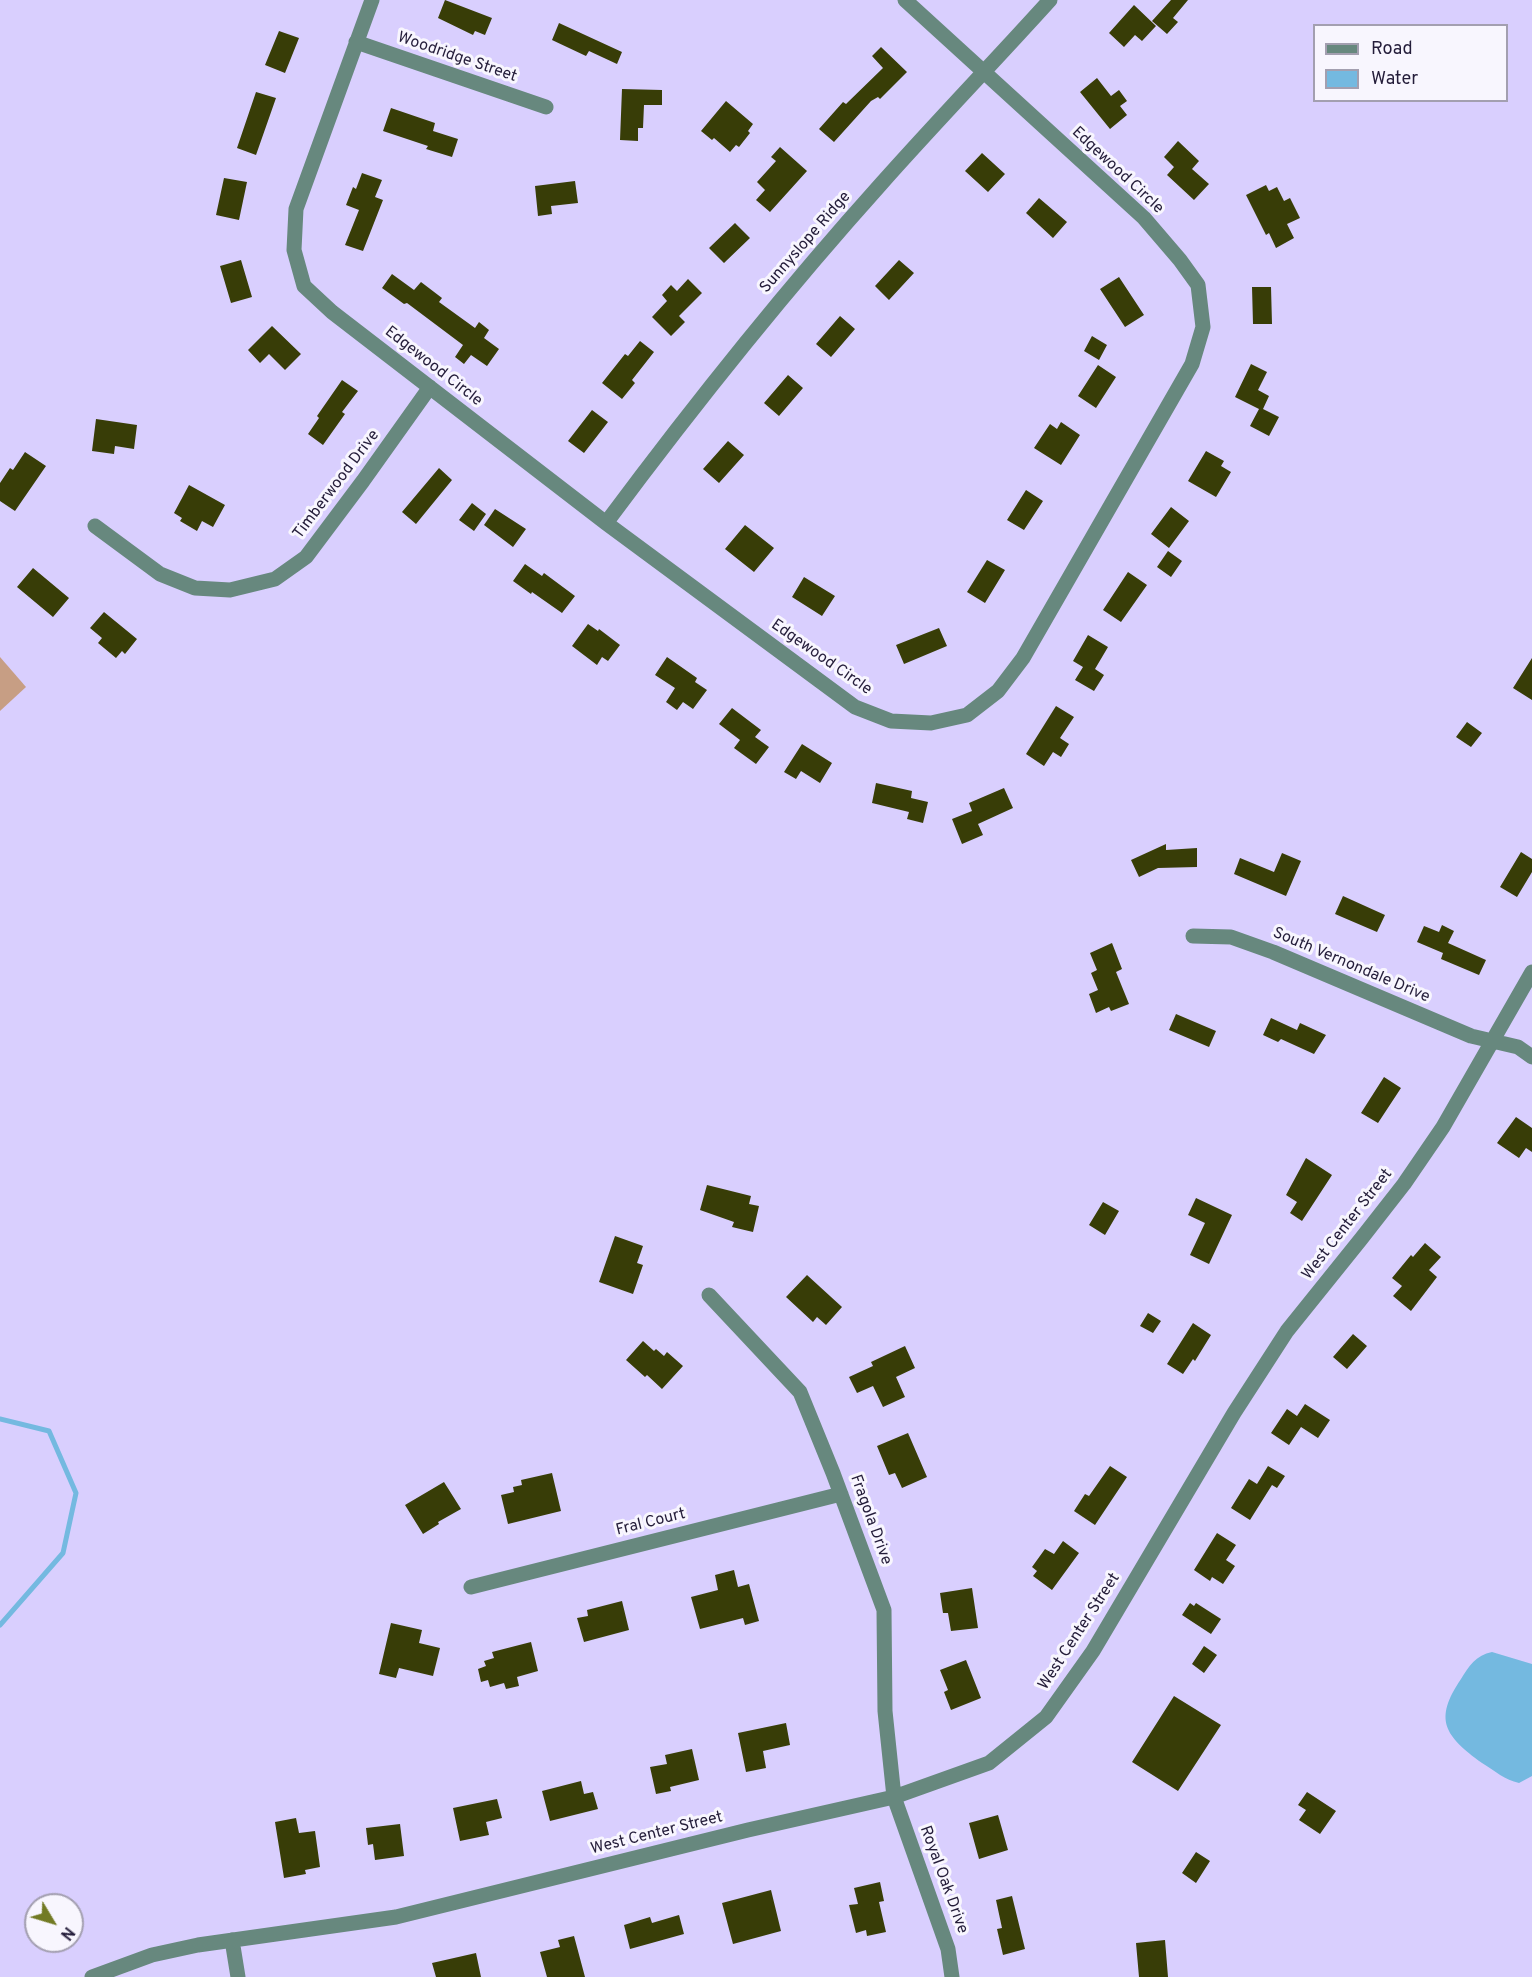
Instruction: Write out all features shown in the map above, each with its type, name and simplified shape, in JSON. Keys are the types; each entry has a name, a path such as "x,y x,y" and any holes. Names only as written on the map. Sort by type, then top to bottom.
{"street":[{"name":"Edgewood Circle","path":"372,0 296,209 294,250 304,286 332,312 606,523 855,707 891,721 931,723 967,715 998,691 1023,658 1192,364 1203,327 1198,285 1144,218 905,0"},
{"name":"Sunnyslope Ridge","path":"606,523 668,439 766,316 881,183 1050,0"},
{"name":"Woodridge Street","path":"356,42 546,107"},
{"name":"Timberwood Drive","path":"94,526 160,574 195,588 230,590 275,579 306,557 430,387"},
{"name":"South Vernondale Drive","path":"1193,936 1231,938 1252,945 1471,1036 1518,1047 1532,1057"},
{"name":"West Center Street","path":"92,1977 152,1955 232,1940 396,1917 894,1797 990,1763 1046,1717 1093,1651 1234,1413 1287,1330 1404,1184 1443,1127 1532,972"},
{"name":"Fragola Drive","path":"709,1295 800,1392 884,1610 885,1711 894,1797"},
{"name":"Fral Court","path":"471,1587 841,1494"},
{"name":"Royal Oak Drive","path":"894,1797 948,1949 952,1977"},
{"path":"232,1940 238,1977"}],"shaded area":[{"path":"0,657 26,687 0,711"}],"water":[{"path":"1492,1652 1532,1664 1532,1776 1519,1783 1500,1775 1469,1753 1459,1744 1447,1726 1447,1706 1452,1693 1474,1662"}],"building":[{"path":"445,0 492,18 485,35 475,31 473,35 438,18"},
{"path":"1171,0 1188,0 1173,18 1178,22 1167,34 1152,21"},
{"path":"1134,5 1156,26 1142,41 1135,35 1124,47 1109,33"},
{"path":"559,23 622,52 617,64 589,51 586,56 552,40"},
{"path":"279,31 299,38 285,73 265,65"},
{"path":"881,47 907,72 880,99 878,97 871,101 834,142 819,129 843,102 846,104 883,68 872,56"},
{"path":"1097,78 1111,96 1119,90 1127,101 1120,106 1127,115 1110,129 1080,92"},
{"path":"622,89 662,90 662,105 644,105 643,128 638,128 638,141 620,140"},
{"path":"256,92 276,98 256,155 237,148"},
{"path":"726,101 753,124 748,131 750,133 739,147 736,145 730,152 714,138 712,140 701,131"},
{"path":"391,108 435,123 433,131 458,139 452,157 426,149 428,146 383,131"},
{"path":"1178,141 1199,161 1192,169 1209,184 1194,200 1167,175 1174,167 1164,157"},
{"path":"780,147 807,171 770,212 756,200 765,190 757,182 776,161 771,157"},
{"path":"982,153 1005,174 988,192 965,171"},
{"path":"362,173 382,180 375,197 383,200 363,251 345,245 359,210 346,205"},
{"path":"224,178 247,182 239,220 216,215"},
{"path":"575,181 578,203 551,206 552,214 538,216 535,186"},
{"path":"1266,185 1269,191 1277,187 1284,201 1290,198 1300,218 1287,224 1294,238 1276,248 1269,233 1266,235 1246,195"},
{"path":"1039,198 1067,222 1053,238 1026,213"},
{"path":"735,223 750,238 724,263 709,248"},
{"path":"241,260 252,297 231,303 220,266"},
{"path":"899,260 914,273 889,300 875,286"},
{"path":"392,274 414,290 421,282 442,298 439,302 475,328 479,322 489,330 484,338 499,349 487,366 471,355 464,364 455,357 463,345 407,303 404,304 382,288"},
{"path":"1119,277 1144,315 1125,327 1100,289"},
{"path":"688,279 702,293 679,316 685,322 671,336 652,317 667,301 662,295 671,285 677,291"},
{"path":"1252,287 1271,287 1272,324 1253,324"},
{"path":"840,316 855,329 831,357 816,344"},
{"path":"272,326 301,354 285,370 269,354 260,363 248,350"},
{"path":"1092,336 1107,345 1099,360 1084,351"},
{"path":"640,341 654,352 632,380 635,383 622,399 602,383 625,354 628,356"},
{"path":"1251,364 1267,372 1258,390 1269,396 1263,409 1279,417 1269,436 1250,426 1259,409 1235,397"},
{"path":"1098,365 1116,377 1096,408 1078,396"},
{"path":"788,375 803,388 779,416 764,403"},
{"path":"342,380 358,391 342,412 345,414 323,445 308,434 319,418 317,416"},
{"path":"592,410 608,422 584,453 568,441"},
{"path":"96,419 137,425 134,449 115,446 114,454 92,451"},
{"path":"1061,422 1080,435 1061,465 1034,448 1050,424 1057,429"},
{"path":"728,441 744,455 719,483 703,469"},
{"path":"1206,451 1224,461 1221,466 1231,472 1216,497 1188,481"},
{"path":"25,452 46,466 15,511 0,501 0,483 10,468 13,470"},
{"path":"439,468 452,480 416,524 402,512"},
{"path":"189,485 225,505 213,527 202,521 197,531 180,521 182,518 174,513"},
{"path":"1026,490 1043,501 1024,530 1007,520"},
{"path":"472,503 486,514 474,531 459,520"},
{"path":"1171,507 1189,521 1169,548 1151,534"},
{"path":"495,509 526,529 513,547 484,525"},
{"path":"745,525 774,548 754,572 725,549"},
{"path":"1168,551 1182,561 1171,577 1157,567"},
{"path":"987,560 1005,570 985,603 967,592"},
{"path":"525,564 542,576 544,573 575,596 562,613 513,581"},
{"path":"33,568 69,598 53,617 17,587"},
{"path":"1128,572 1147,585 1121,622 1103,610"},
{"path":"804,577 835,596 822,616 792,597"},
{"path":"104,612 137,639 125,654 122,651 116,658 98,643 102,638 90,628"},
{"path":"588,624 598,631 599,629 620,645 608,661 602,657 597,665 572,646"},
{"path":"939,628 947,646 904,664 896,645"},
{"path":"1088,635 1108,647 1095,669 1104,675 1094,691 1075,680 1083,667 1073,661"},
{"path":"667,657 697,678 695,682 707,690 693,709 683,702 677,710 666,702 675,688 655,675"},
{"path":"1532,658 1532,700 1513,688"},
{"path":"1056,706 1074,717 1060,738 1069,744 1061,757 1053,752 1044,766 1026,754"},
{"path":"732,708 761,730 755,737 769,747 756,764 734,748 740,740 719,724"},
{"path":"1467,722 1482,733 1471,747 1456,737"},
{"path":"802,744 832,763 820,783 801,771 796,779 784,772"},
{"path":"876,783 912,791 911,798 928,802 923,823 907,819 909,812 872,803"},
{"path":"1004,788 1013,808 978,824 983,835 962,844 952,819 972,811 969,803"},
{"path":"1166,844 1166,850 1197,848 1197,867 1158,868 1139,877 1131,860"},
{"path":"1521,852 1532,859 1532,872 1517,897 1500,887"},
{"path":"1282,853 1301,861 1286,896 1234,874 1240,858 1274,872"},
{"path":"1343,896 1385,915 1377,932 1335,914"},
{"path":"1442,925 1454,931 1448,943 1486,960 1479,975 1441,959 1443,953 1417,942 1424,926 1439,932"},
{"path":"1112,943 1122,969 1116,972 1129,1004 1111,1011 1109,1007 1096,1013 1089,994 1098,990 1091,973 1097,970 1090,953"},
{"path":"1176,1014 1216,1031 1209,1047 1169,1030"},
{"path":"1271,1018 1297,1030 1300,1023 1326,1035 1314,1054 1281,1039 1278,1042 1263,1035"},
{"path":"1384,1077 1401,1088 1378,1123 1361,1113"},
{"path":"1516,1117 1532,1128 1532,1152 1526,1148 1519,1158 1497,1143"},
{"path":"1306,1158 1332,1175 1302,1221 1290,1213 1297,1202 1286,1195"},
{"path":"707,1185 751,1196 749,1204 759,1206 753,1232 732,1227 734,1222 700,1210"},
{"path":"1196,1198 1232,1215 1209,1264 1190,1255 1205,1223 1188,1215"},
{"path":"1103,1202 1119,1211 1105,1235 1089,1225"},
{"path":"615,1236 643,1246 637,1263 643,1265 633,1294 599,1282"},
{"path":"1425,1243 1441,1257 1429,1270 1437,1277 1411,1311 1393,1296 1402,1286 1392,1278 1411,1255 1413,1257"},
{"path":"807,1275 842,1307 826,1325 817,1317 813,1322 786,1297"},
{"path":"1148,1313 1161,1321 1153,1333 1140,1326"},
{"path":"1193,1323 1211,1335 1195,1361 1193,1359 1183,1374 1167,1364"},
{"path":"1353,1334 1367,1346 1347,1369 1333,1357"},
{"path":"643,1341 664,1356 667,1352 683,1366 662,1389 626,1360"},
{"path":"905,1346 915,1368 896,1377 905,1397 883,1407 873,1386 857,1393 849,1377 873,1366 871,1362"},
{"path":"1305,1404 1330,1420 1318,1438 1301,1427 1289,1445 1271,1433 1287,1409 1297,1416"},
{"path":"908,1433 927,1477 902,1488 895,1473 889,1475 877,1446"},
{"path":"1110,1466 1127,1477 1095,1525 1074,1511 1085,1494 1089,1496"},
{"path":"1268,1466 1285,1476 1277,1488 1272,1485 1250,1520 1231,1508 1249,1479 1257,1484"},
{"path":"552,1473 561,1511 508,1524 501,1495 514,1492 513,1487 522,1485 521,1480"},
{"path":"444,1482 461,1509 423,1534 405,1505"},
{"path":"1217,1533 1236,1545 1226,1560 1235,1566 1223,1584 1212,1577 1210,1581 1194,1570"},
{"path":"1063,1541 1079,1553 1052,1590 1033,1576 1037,1571 1032,1567 1045,1549 1054,1554"},
{"path":"734,1570 738,1587 749,1584 759,1621 745,1625 743,1618 700,1629 691,1597 718,1590 715,1575"},
{"path":"972,1588 978,1628 951,1631 948,1613 943,1613 940,1593"},
{"path":"622,1601 629,1630 584,1642 577,1618 588,1616 587,1610"},
{"path":"1190,1603 1194,1606 1196,1603 1221,1619 1211,1634 1182,1615"},
{"path":"391,1623 422,1630 419,1643 440,1648 433,1676 399,1668 396,1678 379,1674"},
{"path":"531,1642 538,1671 517,1677 519,1686 506,1689 504,1683 490,1687 488,1680 481,1682 478,1669 486,1666 484,1661 494,1658 492,1652"},
{"path":"1204,1646 1217,1655 1204,1673 1192,1664"},
{"path":"966,1660 981,1698 951,1710 944,1692 948,1690 940,1670"},
{"path":"1174,1696 1221,1725 1178,1791 1132,1762"},
{"path":"786,1723 790,1745 763,1751 766,1768 746,1772 738,1733"},
{"path":"692,1749 699,1780 670,1787 671,1791 656,1794 650,1767 667,1764 665,1755"},
{"path":"581,1781 584,1794 593,1792 598,1809 550,1821 542,1791"},
{"path":"1307,1792 1336,1811 1320,1834 1299,1820 1306,1810 1298,1805"},
{"path":"497,1799 502,1818 486,1822 489,1835 460,1841 453,1808"},
{"path":"998,1815 1008,1850 979,1859 969,1823"},
{"path":"296,1818 299,1833 315,1831 320,1867 305,1870 306,1874 284,1878 275,1822"},
{"path":"400,1824 404,1856 375,1860 373,1844 368,1845 366,1828"},
{"path":"1196,1852 1210,1861 1196,1883 1182,1873"},
{"path":"880,1882 884,1901 879,1902 886,1932 867,1936 866,1930 856,1933 849,1905 858,1904 854,1888"},
{"path":"771,1890 781,1931 733,1944 722,1903"},
{"path":"1012,1896 1025,1949 1003,1955 997,1929 1002,1928 996,1900"},
{"path":"679,1915 684,1934 630,1949 624,1925 650,1917 652,1923"},
{"path":"574,1936 585,1977 547,1977 540,1952 560,1947 558,1940"},
{"path":"1165,1940 1168,1977 1139,1977 1136,1943"},
{"path":"476,1953 481,1977 436,1977 432,1963"}],"waterway":[{"path":"0,1419 49,1431 76,1493 63,1553 0,1625"}]}
